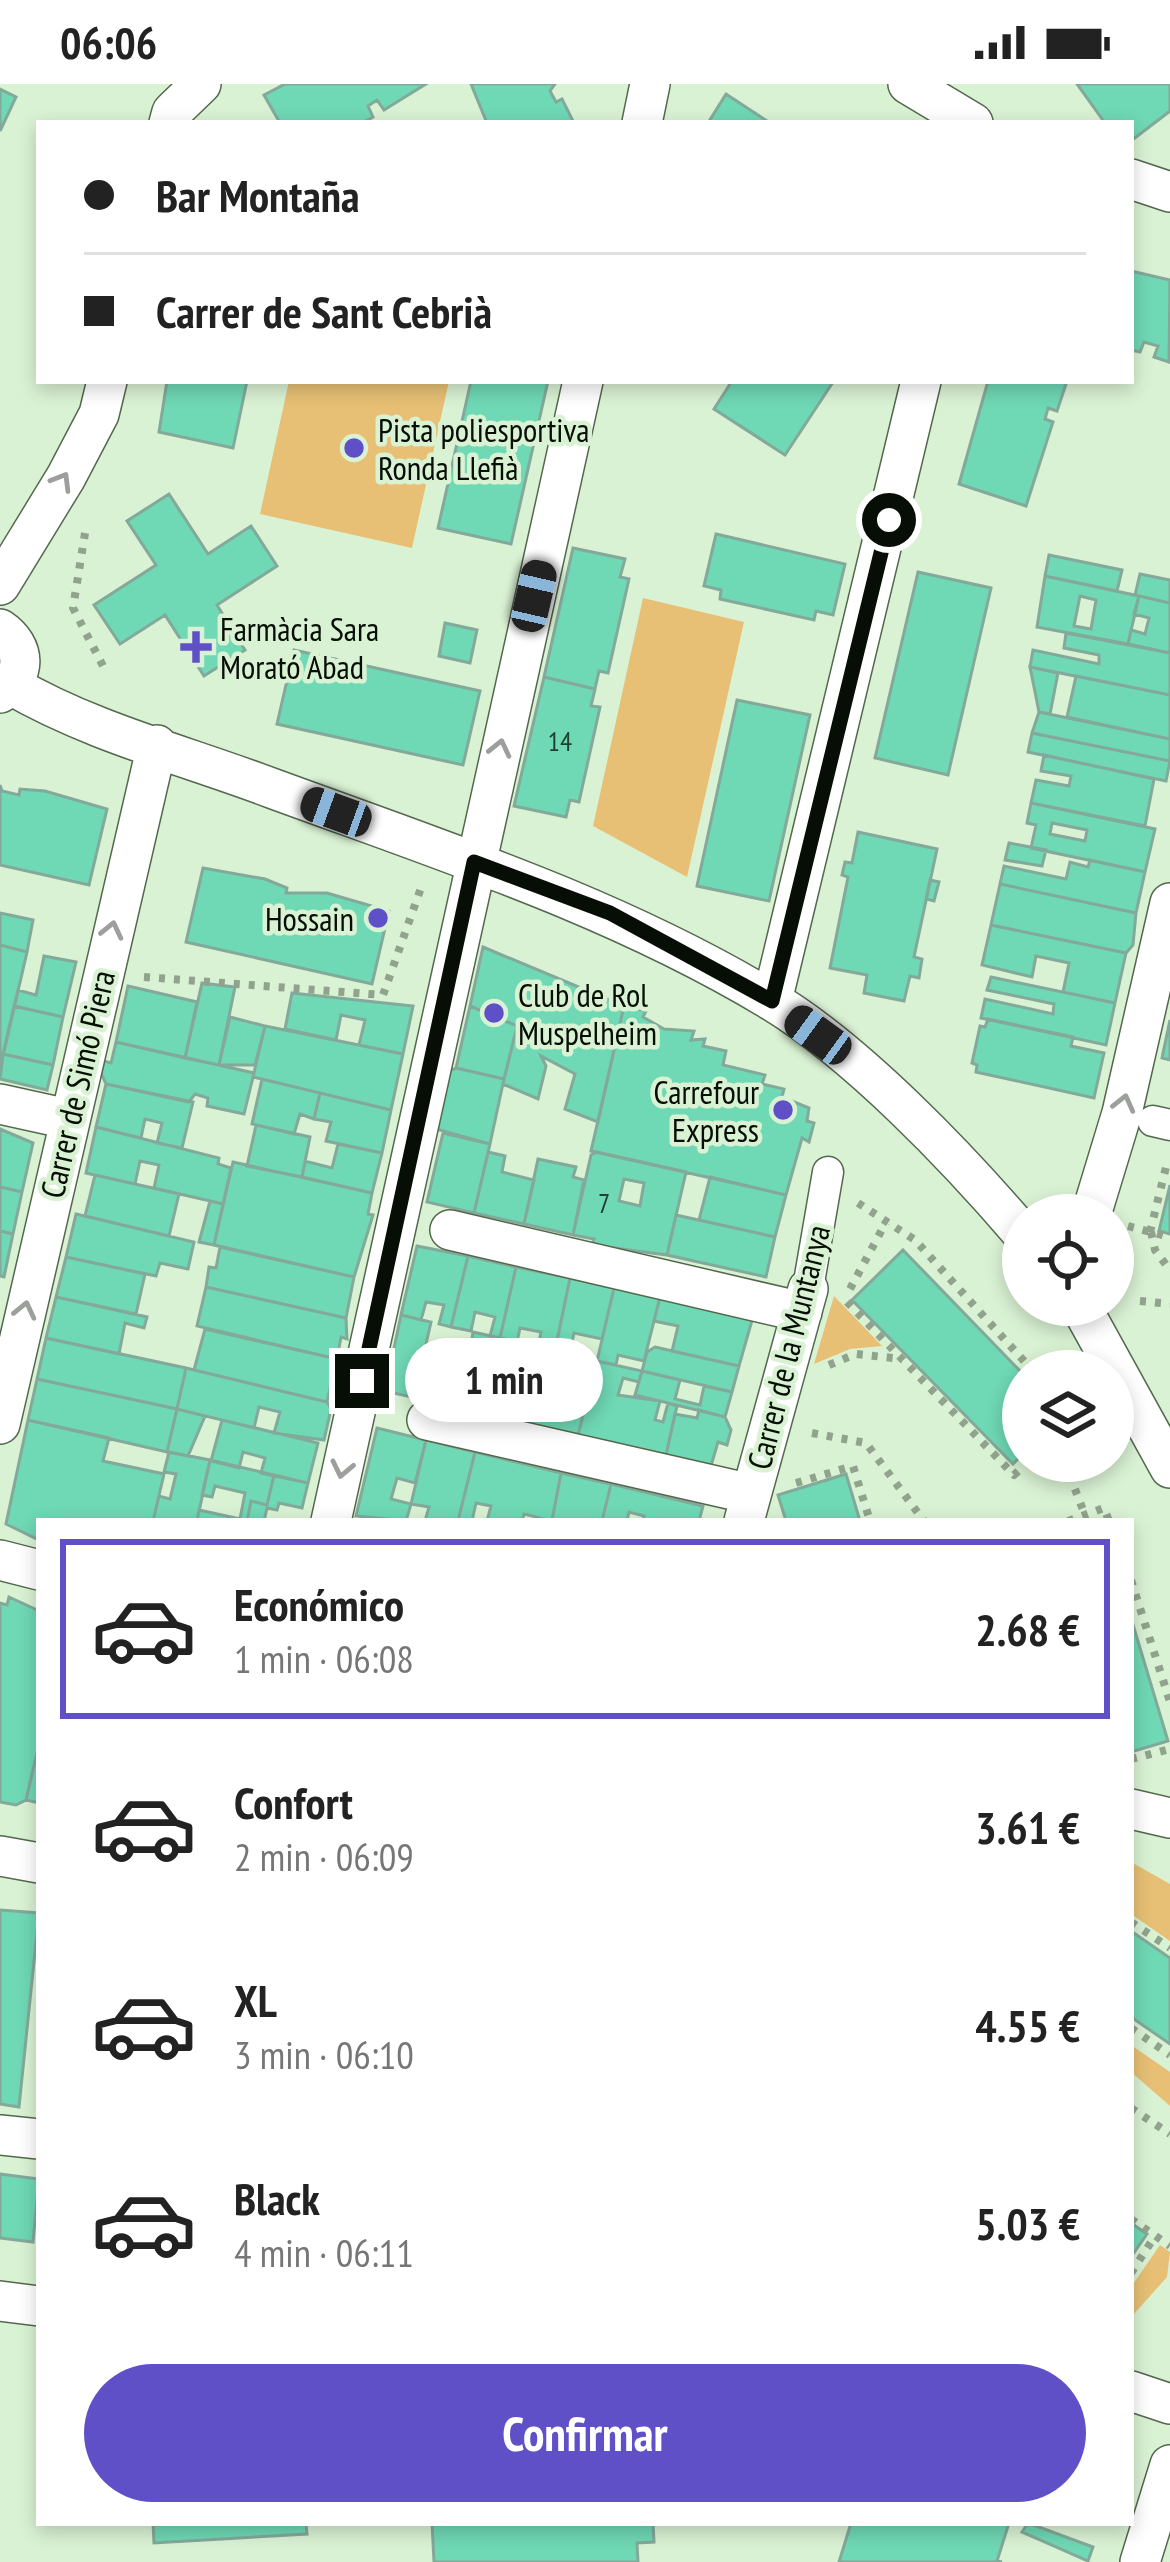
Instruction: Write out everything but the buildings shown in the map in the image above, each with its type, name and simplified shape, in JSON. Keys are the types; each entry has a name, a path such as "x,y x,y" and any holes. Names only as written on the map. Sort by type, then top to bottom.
{"street":[{"path":"166,106 201,84"},
{"path":"643,120 650,84"},
{"path":"909,84 968,120"},
{"path":"1134,180 1170,192"},
{"path":"0,585 66,477 99,414 106,384"},
{"path":"332,1518 582,384"},
{"path":"772,1001 920,384"},
{"path":"0,629 20,656 6,689 610,913 772,1001 906,1113 1002,1212"},
{"name":"Carrer de Simó Piera","path":"0,1424 157,745"},
{"path":"1112,1194 1122,1113 1170,903"},
{"path":"0,1105 68,1119"},
{"name":"Carrer de la Muntanya","path":"757,1501 805,1300 827,1177"},
{"path":"449,1230 805,1300"},
{"path":"1092,1326 1170,1468"},
{"path":"428,1420 757,1501"},
{"path":"0,1560 36,1569"},
{"path":"1134,1810 1170,1818"},
{"path":"0,1856 36,1862"},
{"path":"0,2135 36,2139"},
{"path":"0,2301 36,2306"},
{"path":"1134,2392 1170,2404"},
{"path":"1140,2562 1170,2465"}],"path":[{"path":"86,530 73,608 103,666"},
{"path":"128,975 382,995 422,884"},
{"path":"1170,1150 1150,1232 1155,1250 1170,1270"},
{"path":"827,1177 915,1240 1014,1350"},
{"path":"886,1222 845,1300 1002,1462"},
{"path":"1134,1227 1170,1237"},
{"path":"1140,1301 1170,1304"},
{"path":"811,1379 856,1354 903,1359"},
{"path":"793,1429 866,1443 922,1518"},
{"path":"757,1501 853,1466 868,1518"},
{"path":"1072,1482 1085,1515"},
{"path":"1076,1518 1104,1508 1108,1518"},
{"path":"1134,1588 1170,1702"},
{"path":"1155,1645 1170,1639"},
{"path":"1134,1758 1170,1749"},
{"path":"1134,1924 1170,1948"},
{"path":"1134,2030 1170,2055"},
{"path":"1134,2110 1170,2134"},
{"path":"1134,2221 1170,2246"},
{"path":"1134,2268 1156,2236"}],"shaded area":[{"name":"Pista poliesportiva Ronda Llefià","path":"288,384 448,384 412,548 260,514"},
{"path":"643,598 744,622 687,877 593,826"},
{"path":"834,1296 882,1346 850,1349 814,1364"},
{"path":"1134,1864 1170,1884 1170,1941 1134,1916"},
{"path":"1134,2047 1170,2072 1170,2106 1134,2075"},
{"path":"1160,2245 1170,2252 1167,2277 1134,2314 1134,2283"}],"place":[{"name":"Pista poliesportiva Ronda Llefià","path":"354,448"},
{"name":"Farmàcia Sara Morató Abad","path":"196,647"},
{"name":"Hossain","path":"378,918"},
{"name":"Club de Rol Muspelheim","path":"494,1013"},
{"name":"Carrefour Express","path":"783,1110"}],"route":[{"path":"362,1381 474,862 610,913 772,1001 788,954 889,520"}]}
